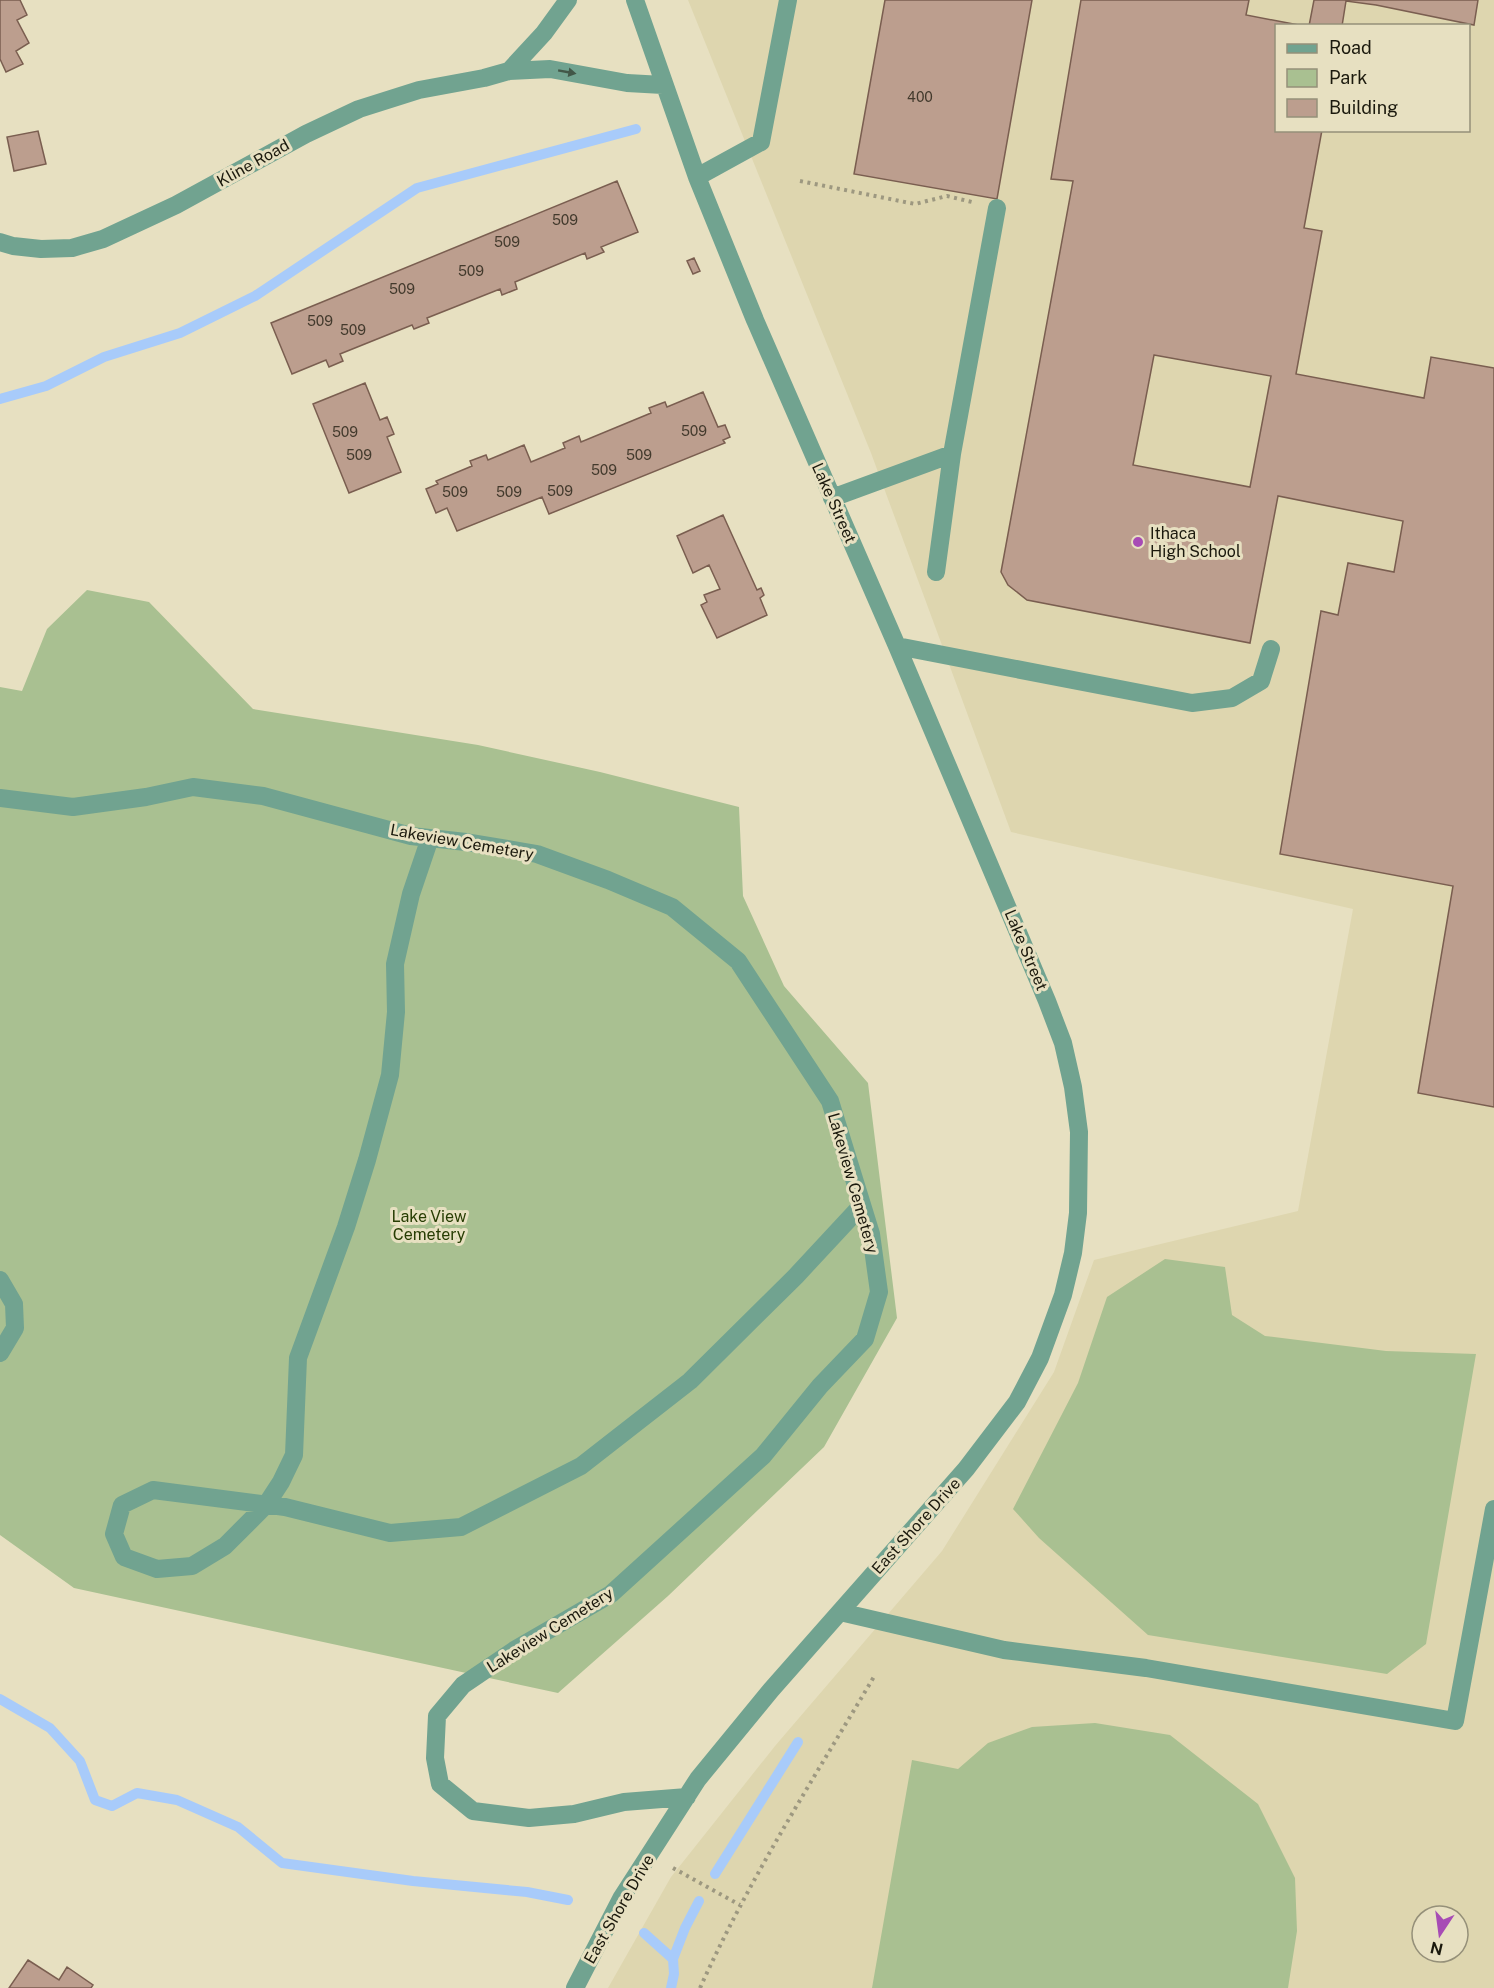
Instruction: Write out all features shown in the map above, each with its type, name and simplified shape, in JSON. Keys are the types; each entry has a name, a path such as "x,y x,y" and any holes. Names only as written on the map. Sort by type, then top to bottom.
{"street":[{"path":"509,71 544,33 568,0"},
{"name":"Lake Street","path":"635,0 697,177 755,320 897,646 1047,1001"},
{"path":"697,177 761,142 788,0"},
{"name":"Kline Road","path":"0,242 41,249 72,248 103,239 176,205 306,134 359,109 419,90 509,71 550,69 627,83 663,85"},
{"path":"936,572 952,454 997,208"},
{"path":"832,498 952,454"},
{"path":"897,646 1192,703 1232,698 1261,681 1271,649"},
{"name":"Lakeview Cemetery","path":"0,798 73,807 146,797 193,787 263,795 411,836 537,854 672,907 738,961 830,1101 871,1234 879,1292 865,1339 820,1386 763,1456 611,1594 516,1649 463,1685 436,1716 435,1758 440,1784 473,1811 529,1818 574,1814 624,1802 687,1797"},
{"path":"430,838 411,894 395,964 396,1011 390,1075 346,1227 298,1358 294,1455 281,1482 266,1505 225,1546 192,1566 157,1569 124,1557 114,1534 122,1504 153,1490 266,1505 285,1507 390,1533 461,1527 581,1466 690,1381 796,1276 862,1206"},
{"name":"East Shore Drive","path":"575,1988 622,1897 698,1779 771,1690 966,1469 1017,1402 1040,1358 1063,1295 1073,1253 1078,1213 1078,1132 1073,1087 1063,1043 1047,1001"},
{"path":"0,1280 14,1304 15,1328 0,1353"},
{"path":"840,1612 1004,1650 1146,1668 1455,1721 1494,1509"}],"path":[{"path":"800,181 915,204 947,196 997,208"},
{"path":"700,1988 740,1905 875,1675"},
{"path":"672,1867 740,1905"}],"shaded area":[{"path":"688,0 1494,0 1494,1988 608,1988 671,1877 775,1746 942,1551 1054,1372 1094,1260 1298,1211 1353,909 1011,832 871,453"}],"green space":[{"name":"Lake View Cemetery","path":"87,590 149,602 253,709 478,745 600,772 739,807 743,896 784,986 868,1083 897,1318 824,1447 668,1596 558,1693 74,1588 0,1535 0,687 22,691 47,629"},
{"path":"1165,1259 1225,1267 1232,1315 1265,1336 1386,1351 1476,1354 1426,1644 1387,1674 1148,1635 1039,1538 1013,1509 1078,1383 1107,1297"},
{"path":"1095,1723 1170,1735 1258,1804 1295,1878 1297,1931 1288,1988 872,1988 912,1760 958,1769 988,1743 1032,1727"}],"building":[{"path":"0,0 20,0 27,15 17,20 29,43 16,51 23,64 6,72 0,59"},
{"path":"885,0 1032,0 997,199 854,174"},
{"name":"Ithaca High School","path":"1081,0 1249,0 1246,15 1293,24 1275,24 1275,132 1322,132 1304,228 1322,231 1296,374 1424,398 1431,357 1494,368 1494,1107 1418,1093 1453,886 1280,854 1321,611 1338,615 1348,563 1394,572 1403,521 1278,496 1250,643 1027,600 1008,585 1001,572 1073,181 1051,179","holes":["1154,355 1271,376 1250,487 1133,465"]},
{"path":"1314,0 1478,0 1474,25 1346,1 1342,24 1309,24"},
{"path":"38,131 46,164 14,171 7,137"},
{"path":"617,181 638,232 601,247 604,252 587,259 585,253 515,282 517,289 502,295 500,289 427,318 429,323 414,329 412,325 340,354 343,361 329,367 326,360 292,374 271,323"},
{"path":"694,258 700,271 693,274 687,261"},
{"path":"365,383 380,420 387,417 394,434 387,437 401,472 349,493 313,404"},
{"path":"703,392 718,427 725,425 730,437 723,440 725,443 549,514 542,497 457,531 447,508 436,513 426,489 438,484 436,481 472,466 470,461 486,455 488,460 524,445 531,462 565,448 563,443 579,436 581,442 651,413 649,408 665,402 667,407"},
{"path":"723,515 757,590 761,588 764,595 760,598 767,615 717,638 701,605 707,602 704,595 720,589 709,565 693,573 677,536"},
{"path":"28,1960 59,1980 67,1967 93,1985 91,1988 9,1988"}],"waterway":[{"path":"0,399 46,386 104,357 180,333 255,296 417,188 636,129"},
{"path":"0,1699 50,1728 80,1761 95,1800 112,1806 137,1793 177,1800 238,1827 282,1863 413,1881 527,1892 568,1900"},
{"path":"715,1874 798,1742"},
{"path":"673,1959 699,1901"},
{"path":"644,1933 673,1959 674,1974 671,1988"}],"place":[{"name":"Ithaca High School","path":"1138,542"}]}
